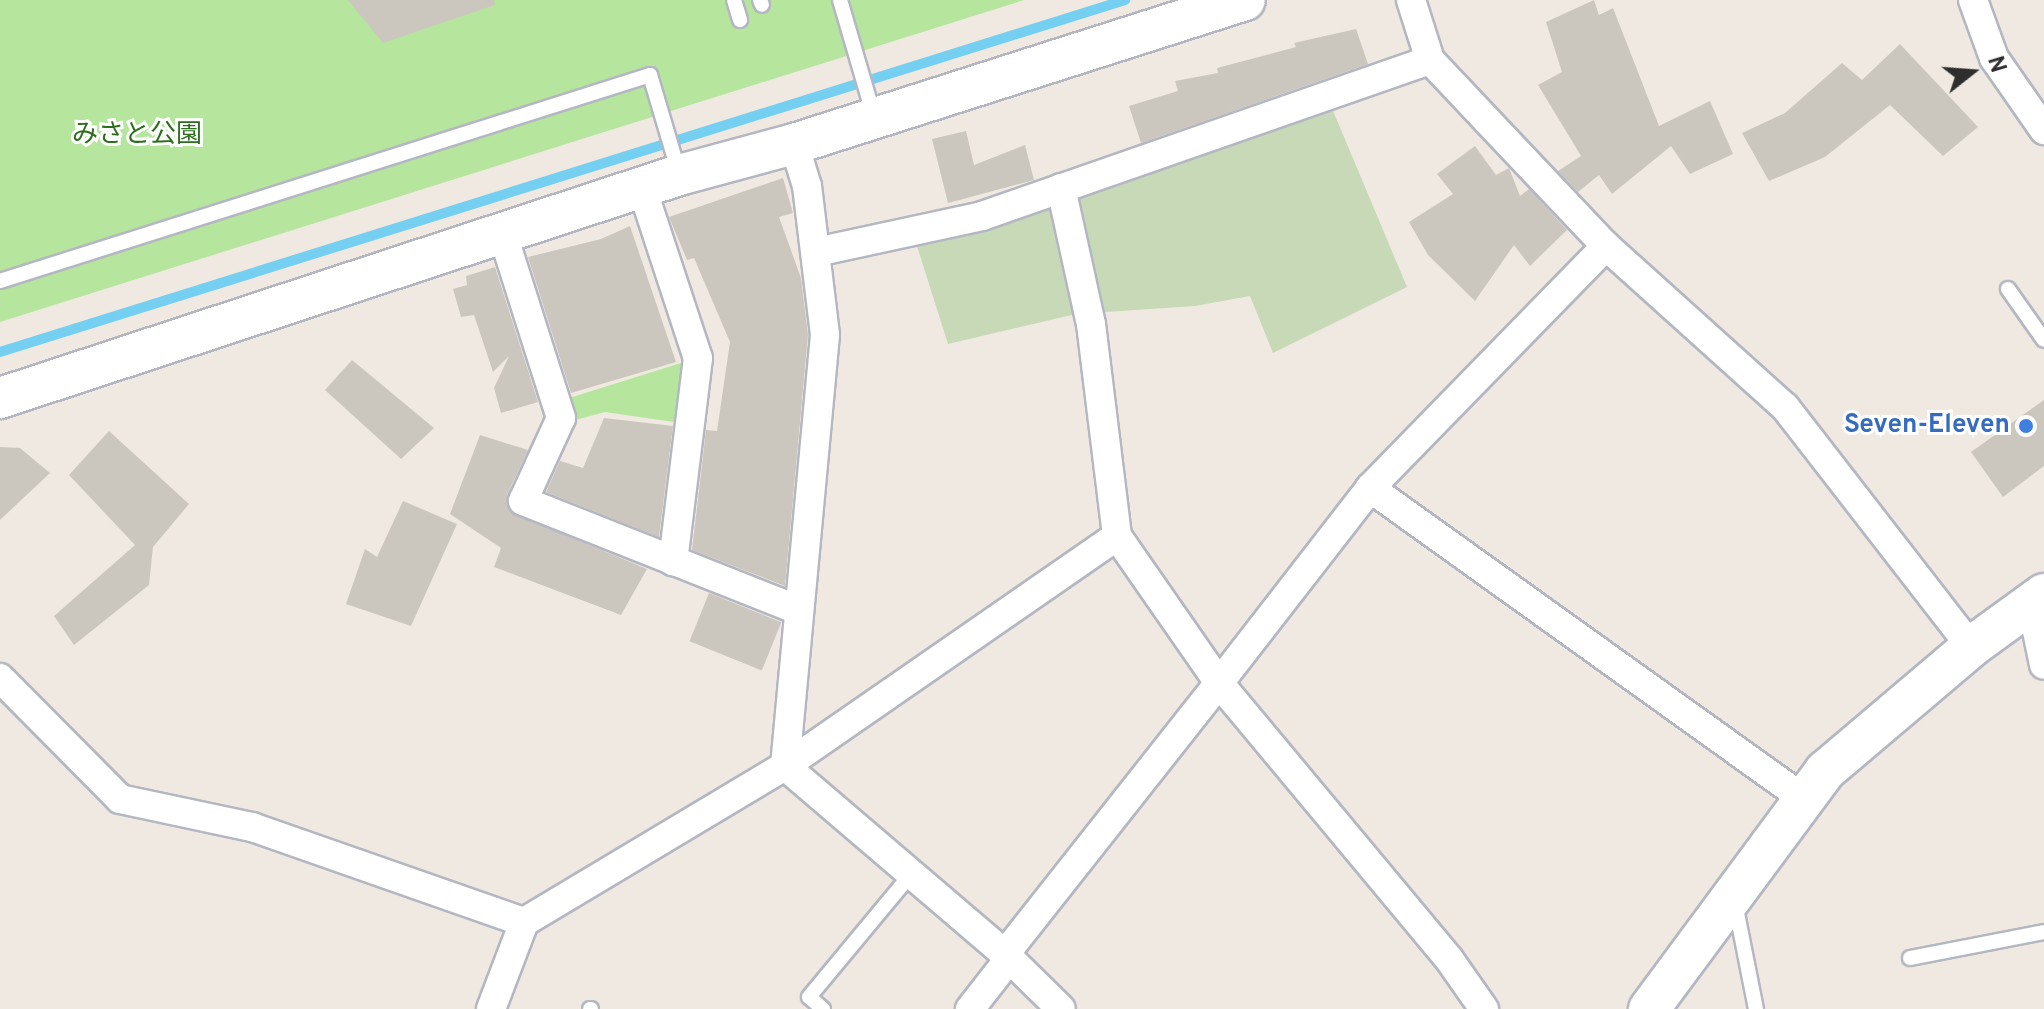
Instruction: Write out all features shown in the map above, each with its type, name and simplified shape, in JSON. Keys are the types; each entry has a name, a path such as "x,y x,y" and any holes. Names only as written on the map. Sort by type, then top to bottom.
{"street":[{"path":"0,398 679,175 794,144 1245,0"},
{"path":"1411,0 1430,60 1606,246 1785,407 1971,647"},
{"path":"1973,0 1994,58 2044,130"},
{"path":"816,252 982,216 1430,60"},
{"path":"785,766 825,335 816,252 794,144"},
{"path":"642,188 698,358 673,561"},
{"path":"1061,188 1091,324 1117,536 1219,683 1449,959 1484,1009"},
{"path":"503,235 561,418 523,501 798,610"},
{"path":"970,1009 1007,956 1370,488 1606,246"},
{"path":"1370,488 1804,799"},
{"path":"491,1009 524,922 785,766 1117,536"},
{"path":"1649,1009 1804,799 1848,748 1971,647 2037,598"},
{"path":"2037,598 2044,665"},
{"path":"0,678 120,799 252,827 524,922"},
{"path":"785,766 1007,956 1061,1009"}],"lane":[{"path":"734,0 740,20"},
{"path":"840,0 874,118"},
{"path":"0,281 650,75 679,175"},
{"path":"2008,289 2044,340"},
{"path":"823,1009 809,997 911,874"},
{"path":"1734,894 1756,1009"},
{"path":"1910,958 2044,932"}],"green space":[{"name":"みさと公園","path":"0,0 1024,0 0,322"},
{"path":"1331,106 1407,287 1273,353 1250,296 1195,306 1076,314 948,344 917,246 1087,194"},
{"path":"684,362 681,423 605,412 568,422 563,400"}],"building":[{"path":"348,0 494,0 495,5 383,43"},
{"path":"1594,0 1599,15 1613,8 1659,126 1710,101 1733,154 1690,174 1671,146 1612,194 1599,175 1578,192 1558,171 1581,156 1538,85 1562,72 1546,22"},
{"path":"1356,29 1368,64 1141,143 1129,106 1178,91 1175,81 1218,73 1217,68 1296,47 1294,43"},
{"path":"1900,44 1978,127 1943,156 1890,105 1825,157 1769,181 1742,133 1785,113 1842,63 1862,80"},
{"path":"966,131 974,165 1025,145 1034,180 948,203 932,139"},
{"path":"1475,146 1496,175 1509,168 1520,196 1529,189 1567,230 1530,266 1514,245 1475,301 1428,255 1409,222 1453,194 1437,174"},
{"path":"783,178 793,213 779,217 801,278 808,335 785,586 692,550 706,430 717,431 730,342 694,258 687,260 669,217"},
{"path":"630,226 676,362 571,393 528,257 601,239"},
{"path":"495,267 538,402 501,413 494,388 509,356 493,372 474,315 461,317 453,289 467,285 466,276"},
{"path":"352,360 434,428 401,459 325,390"},
{"name":"Seven-Eleven","path":"2044,400 2044,466 2003,497 1971,452"},
{"path":"604,418 673,426 659,537 546,492 560,461 583,468"},
{"path":"109,431 189,504 153,547 149,585 74,645 54,616 135,545 69,475"},
{"path":"480,435 528,450 507,495 510,512 647,569 621,615 494,567 501,548 450,514"},
{"path":"0,447 20,448 50,473 0,520"},
{"path":"403,501 457,524 411,626 346,604 365,549 377,557"},
{"path":"709,593 781,622 762,670 690,641"}],"waterway":[{"path":"0,352 1125,0"}],"place":[{"name":"Seven-Eleven","path":"2026,426"}]}
